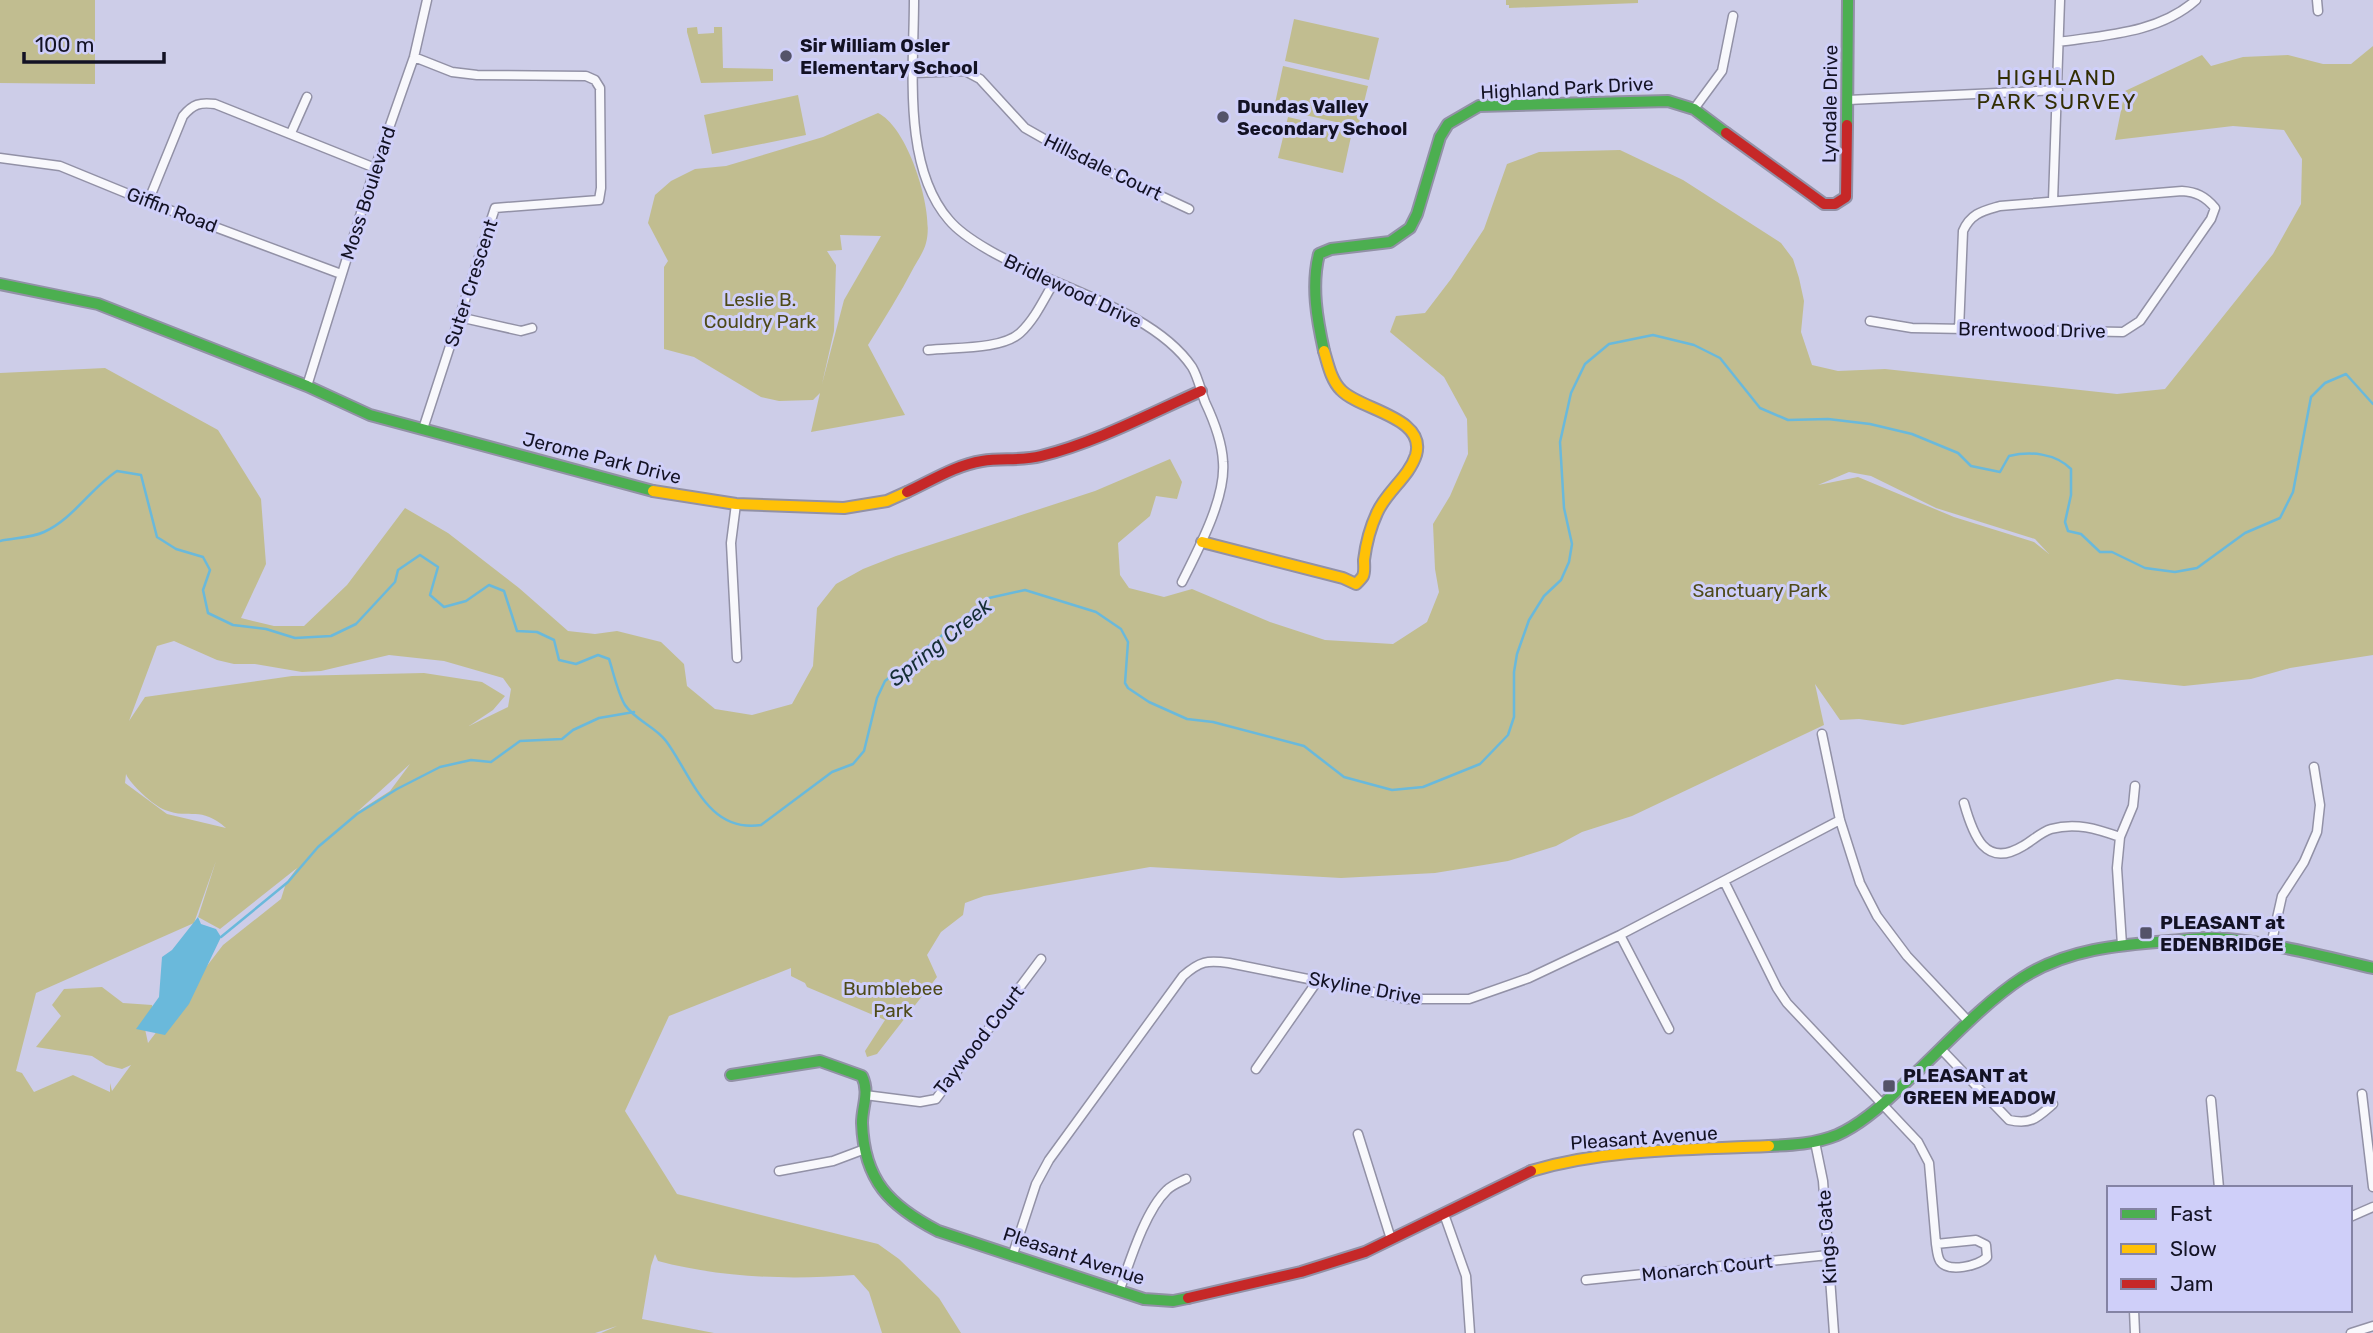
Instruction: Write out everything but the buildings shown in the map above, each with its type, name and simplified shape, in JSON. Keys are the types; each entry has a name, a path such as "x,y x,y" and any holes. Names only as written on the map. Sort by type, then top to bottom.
{"street":[{"name":"Moss Boulevard","path":"307,386 375,168 414,57 428,0"},
{"name":"Bridlewood Drive","path":"914,0 915,131 921,169 949,221 977,243 1007,261 1151,327 1173,344 1193,369 1216,426 1224,464 1216,505 1202,542 1182,582"},
{"name":"Lyndale Drive","path":"1835,204 1846,197 1848,0"},
{"path":"1959,330 1963,231 1967,221 1975,214 2000,206 2053,201 2060,0"},
{"path":"2059,43 2126,32 2164,21 2196,0"},
{"path":"2317,0 2318,11"},
{"path":"1694,109 1722,71 1733,16"},
{"name":"Suter Crescent","path":"414,57 452,72 477,75 586,76 595,80 600,88 599,200 495,208 423,429"},
{"name":"Hillsdale Court","path":"914,73 965,71 980,79 1026,128 1069,153 1189,209"},
{"path":"1848,100 2057,90"},
{"path":"292,133 307,97"},
{"name":"Highland Park Drive","path":"1202,542 1343,578 1356,584 1363,578 1364,561 1376,512 1387,493 1414,459 1417,447 1412,431 1396,419 1350,399 1332,379 1322,340 1315,270 1320,254 1331,248 1390,242 1410,228 1417,214 1440,137 1448,124 1479,106 1668,101 1694,109 1824,204 1835,204"},
{"path":"148,202 183,116 192,106 204,103 215,104 292,133 375,168"},
{"name":"Giffin Road","path":"0,158 60,166 341,274"},
{"name":"Brentwood Drive","path":"1870,321 1912,328 2123,332 2140,321 2211,219 2215,208 2208,199 2195,192 2182,191 2053,201"},
{"path":"928,350 1003,343 1018,335 1030,322 1054,282"},
{"name":"Jerome Park Drive","path":"0,284 98,304 307,386 370,415 655,492 736,504 844,508 887,501 966,465 1040,456 1096,438 1201,391"},
{"path":"459,317 521,331 532,328"},
{"path":"736,504 731,543 737,657"},
{"path":"1822,734 1840,820 1860,883 1877,916 1907,956 1969,1022"},
{"path":"2271,945 2282,896 2304,862 2317,832 2320,804 2314,767"},
{"path":"2122,945 2117,868 2120,837 2133,806 2135,786"},
{"path":"1964,803 1970,827 1987,851 1997,854 2010,853 2049,829 2078,825 2120,837"},
{"name":"Skyline Drive","path":"1013,1254 1035,1184 1049,1160 1183,976 1195,965 1210,960 1407,999 1468,999 1529,978 1620,935 1840,820"},
{"path":"1724,881 1787,1003 1918,1142 1929,1163 1936,1244 1938,1258 1948,1266 1978,1264 1987,1257 1986,1245 1976,1240 1936,1244"},
{"path":"1620,935 1669,1028"},
{"name":"Pleasant Avenue","path":"866,1091 862,1121 865,1149 876,1180 888,1199 911,1217 938,1231 1144,1299 1173,1301 1301,1272 1365,1252 1528,1172 1565,1161 1607,1154 1815,1142 1839,1134 1884,1104 2007,988 2046,965 2090,950 2215,938 2271,945 2373,968"},
{"name":"Taywood Court","path":"866,1091 920,1102 936,1099 1041,959"},
{"path":"1255,1069 1318,980"},
{"path":"1941,1049 2009,1120 2024,1124 2037,1118 2053,1104"},
{"path":"731,1075 820,1061 862,1076 866,1091"},
{"path":"2362,1094 2373,1187"},
{"path":"2211,1100 2219,1186"},
{"path":"1358,1134 1391,1239"},
{"name":"Kings Gate","path":"1815,1142 1822,1181 1834,1333"},
{"path":"779,1171 833,1161 865,1149"},
{"path":"1120,1289 1138,1238 1152,1212 1167,1189 1186,1179"},
{"path":"2352,1216 2373,1207"},
{"path":"1444,1214 1466,1276 1470,1333"},
{"name":"Monarch Court","path":"1586,1280 1828,1255"},
{"path":"2134,1312 2135,1333"},
{"path":"2351,1333 2373,1326"}],"green space":[{"path":"0,0 95,0 95,84 0,83"},
{"path":"1506,0 1638,0 1638,3 1509,8"},
{"path":"1294,19 1379,38 1369,80 1285,61"},
{"path":"697,27 698,34 714,33 714,27 722,27 723,68 773,69 773,81 701,83 687,32 687,28"},
{"path":"2373,46 2373,655 2290,668 2251,679 2184,686 2117,679 1903,725 1859,719 1840,720 1815,684 1824,725 1632,816 1582,832 1556,846 1508,861 1435,873 1341,878 1150,867 984,896 965,903 963,915 941,932 927,955 937,977 877,1054 867,1057 865,1051 885,1020 807,987 805,983 791,976 791,968 669,1016 625,1111 677,1194 878,1244 899,1259 939,1298 961,1333 882,1333 869,1292 854,1275 780,1277 731,1274 658,1261 655,1254 642,1319 714,1333 601,1333 617,1326 595,1333 0,1333 0,373 105,368 218,430 261,499 266,564 241,618 274,626 304,626 347,585 405,508 448,533 519,588 568,631 595,634 617,631 661,642 684,664 687,686 715,709 752,715 792,704 813,666 817,608 836,584 863,569 896,556 1095,491 1170,459 1182,482 1177,499 1156,496 1150,516 1118,543 1120,575 1129,588 1164,597 1192,589 1270,622 1325,640 1393,644 1427,622 1439,592 1433,524 1450,496 1468,454 1467,419 1444,377 1390,332 1396,316 1425,313 1451,279 1484,229 1507,164 1539,152 1620,150 1683,180 1781,243 1793,259 1799,278 1804,301 1801,332 1812,365 1838,371 1885,369 2117,394 2165,389 2273,254 2301,204 2302,159 2284,130 2233,126 2115,140 2125,91 2202,55 2211,66 2243,57 2288,55 2323,64 2351,64","holes":["1849,472 1871,476 1936,508 2035,539 2049,554 2034,542 1954,517 1858,477 1818,485","174,641 217,660 302,672 321,671 389,655 444,661 503,678 511,689 508,707 469,726 493,710 505,696 482,682 424,673 292,676 145,697 129,721 157,646","410,764 390,791 357,812","126,774 137,789 160,808 174,813 209,817 226,828 167,814 125,783","216,861 198,917 220,929 297,868 286,883 281,899 223,945 148,1043 145,1029 155,1019 152,1005 123,1003 102,987 64,989 52,1005 61,1016 36,1047 92,1056 106,1065 122,1069 131,1065 112,1091 110,1083 110,1092 73,1075 34,1092 22,1073 16,1071 36,993 194,923"]},
{"path":"1283,66 1368,86 1358,127 1274,108"},
{"path":"798,95 806,135 712,154 704,115"},
{"name":"Leslie B. Couldry Park","path":"878,113 889,121 909,152 917,172 927,212 928,229 922,252 868,345 905,415 811,432 820,393 813,400 779,401 761,397 694,357 664,349 664,267 668,261 648,223 655,195 671,181 695,169 726,166 823,137","holes":["840,235 881,236 844,300 822,384 834,331 836,265 827,251 842,250"]},
{"path":"1288,117 1352,132 1343,173 1278,158"}],"water":[{"path":"198,917 201,924 216,929 221,937 189,1004 165,1035 136,1029 159,997 162,957 172,950"}],"waterway":[{"name":"Spring Creek","path":"0,541 44,532 64,519 117,471 141,475 157,537 176,549 203,557 210,570 203,590 208,613 233,625 266,629 295,638 331,636 356,624 395,582 398,570 420,555 438,567 430,595 444,607 466,601 489,585 504,591 517,631 537,632 554,640 559,660 576,664 598,655 609,659 620,695 629,710 666,741 693,785 714,811 727,820 742,825 761,825 832,772 853,764 864,751 877,698 885,681 989,598 1025,590 1096,612 1121,629 1128,642 1125,683 1149,702 1187,719 1213,722 1304,746 1344,777 1392,790 1423,787 1480,764 1508,735 1514,717 1514,672 1517,654 1529,620 1544,596 1561,580 1569,562 1572,544 1564,508 1560,442 1571,393 1585,364 1609,344 1653,335 1694,345 1720,358 1760,408 1788,420 1828,419 1870,424 1912,434 1958,453 1971,466 2000,472 2009,456 2034,454 2058,460 2071,469 2071,495 2065,522 2068,531 2081,534 2100,552 2112,552 2145,568 2175,572 2197,568 2245,533 2280,518 2293,492 2311,397 2325,383 2346,374 2373,404"},
{"path":"221,937 288,882 318,847 357,814 397,789 440,767 471,760 491,762 520,741 562,739 573,730 599,718 634,712"}],"traffic: fast":[{"path":"1847,125 1848,0"},
{"path":"1324,351 1315,290 1319,254 1331,249 1390,242 1410,228 1417,214 1440,137 1448,124 1479,106 1668,101 1694,109 1726,133"},
{"path":"0,284 98,304 307,386 370,415 653,491"},
{"path":"1769,1146 1820,1140 1837,1135 1855,1125 1889,1098 2007,989 2039,968 2075,955 2131,944 2217,938 2276,946 2373,968"},
{"path":"731,1075 820,1061 862,1076 866,1094 862,1123 868,1161 883,1189 906,1212 938,1231 1144,1299 1173,1301 1188,1298"}],"traffic: slow":[{"path":"1202,542 1343,578 1356,584 1362,577 1370,530 1381,505 1413,463 1417,442 1412,432 1402,423 1341,390 1332,377 1324,351"},
{"path":"653,491 736,504 844,508 887,501 907,492"},
{"path":"1531,1171 1560,1163 1619,1154 1769,1146"}],"traffic: jam":[{"path":"1726,133 1824,204 1835,204 1846,197 1847,125"},
{"path":"907,492 972,463 1034,458 1062,450 1122,427 1201,391"},
{"path":"1188,1298 1301,1272 1365,1252 1531,1171"}],"place":[{"name":"Sir William Osler Elementary School","path":"786,56"},
{"name":"Dundas Valley Secondary School","path":"1223,117"},
{"name":"PLEASANT at EDENBRIDGE","path":"2146,933"},
{"name":"PLEASANT at GREEN MEADOW","path":"1889,1086"}],"district":[{"name":"HIGHLAND PARK SURVEY","path":"2057,89"}],"park label":[{"name":"Sanctuary Park","path":"1760,590"},
{"name":"Bumblebee Park","path":"893,999"}]}
